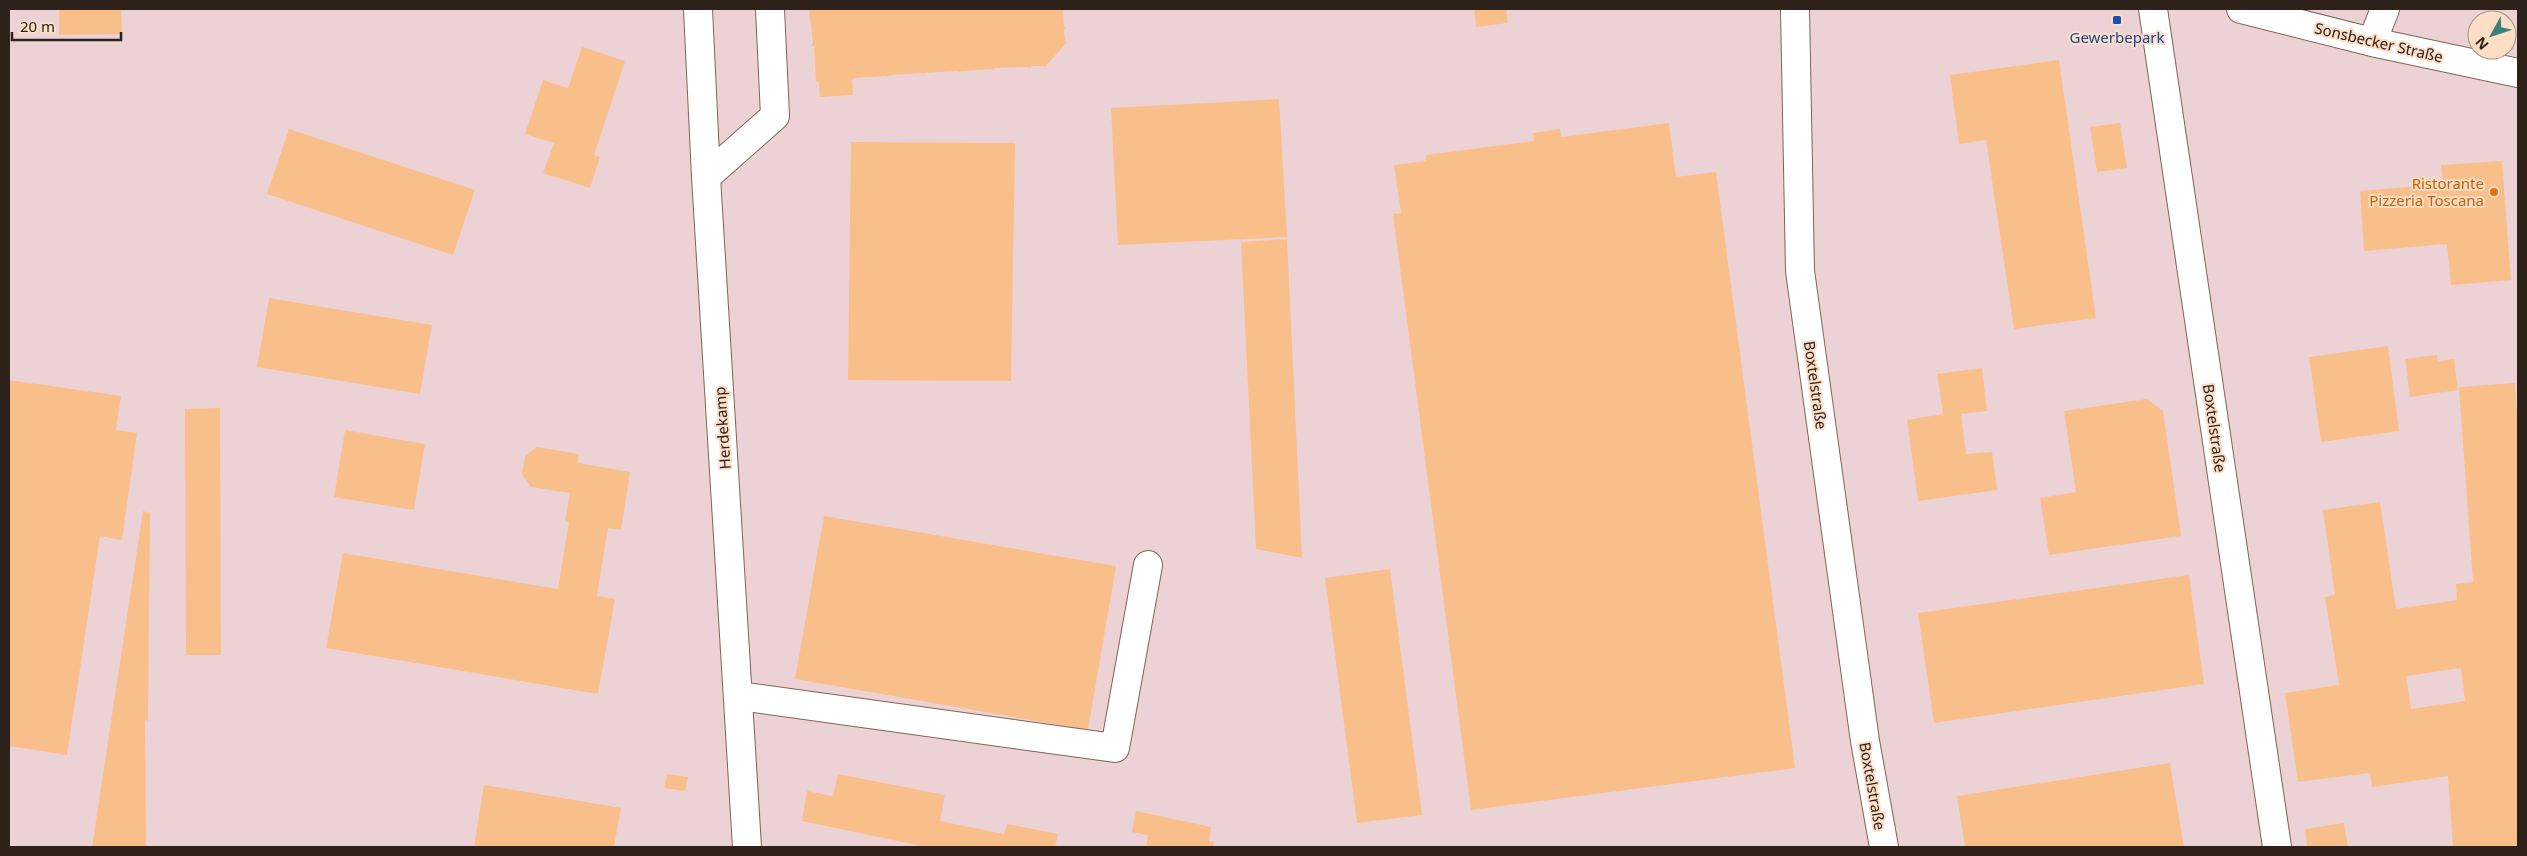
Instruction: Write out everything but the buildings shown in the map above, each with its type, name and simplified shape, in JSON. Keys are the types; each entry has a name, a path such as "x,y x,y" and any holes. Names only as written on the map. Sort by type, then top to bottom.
{"street":[{"name":"Herdekamp","path":"698,9 706,177 747,847"},
{"path":"706,177 775,116 770,9"},
{"name":"Boxtelstraße","path":"1795,9 1800,271 1865,741 1884,847"},
{"name":"Boxtelstraße","path":"2153,9 2277,847"},
{"name":"Sonsbecker Straße","path":"2241,9 2372,42 2518,74"},
{"path":"2372,42 2384,9"},
{"path":"739,696 1115,748 1148,565"}],"shaded area":[{"path":"9,9 2518,9 2518,847 9,847"}],"place":[{"name":"Gewerbepark","path":"2117,20"},
{"name":"Ristorante Pizzeria Toscana","path":"2494,192"}]}
